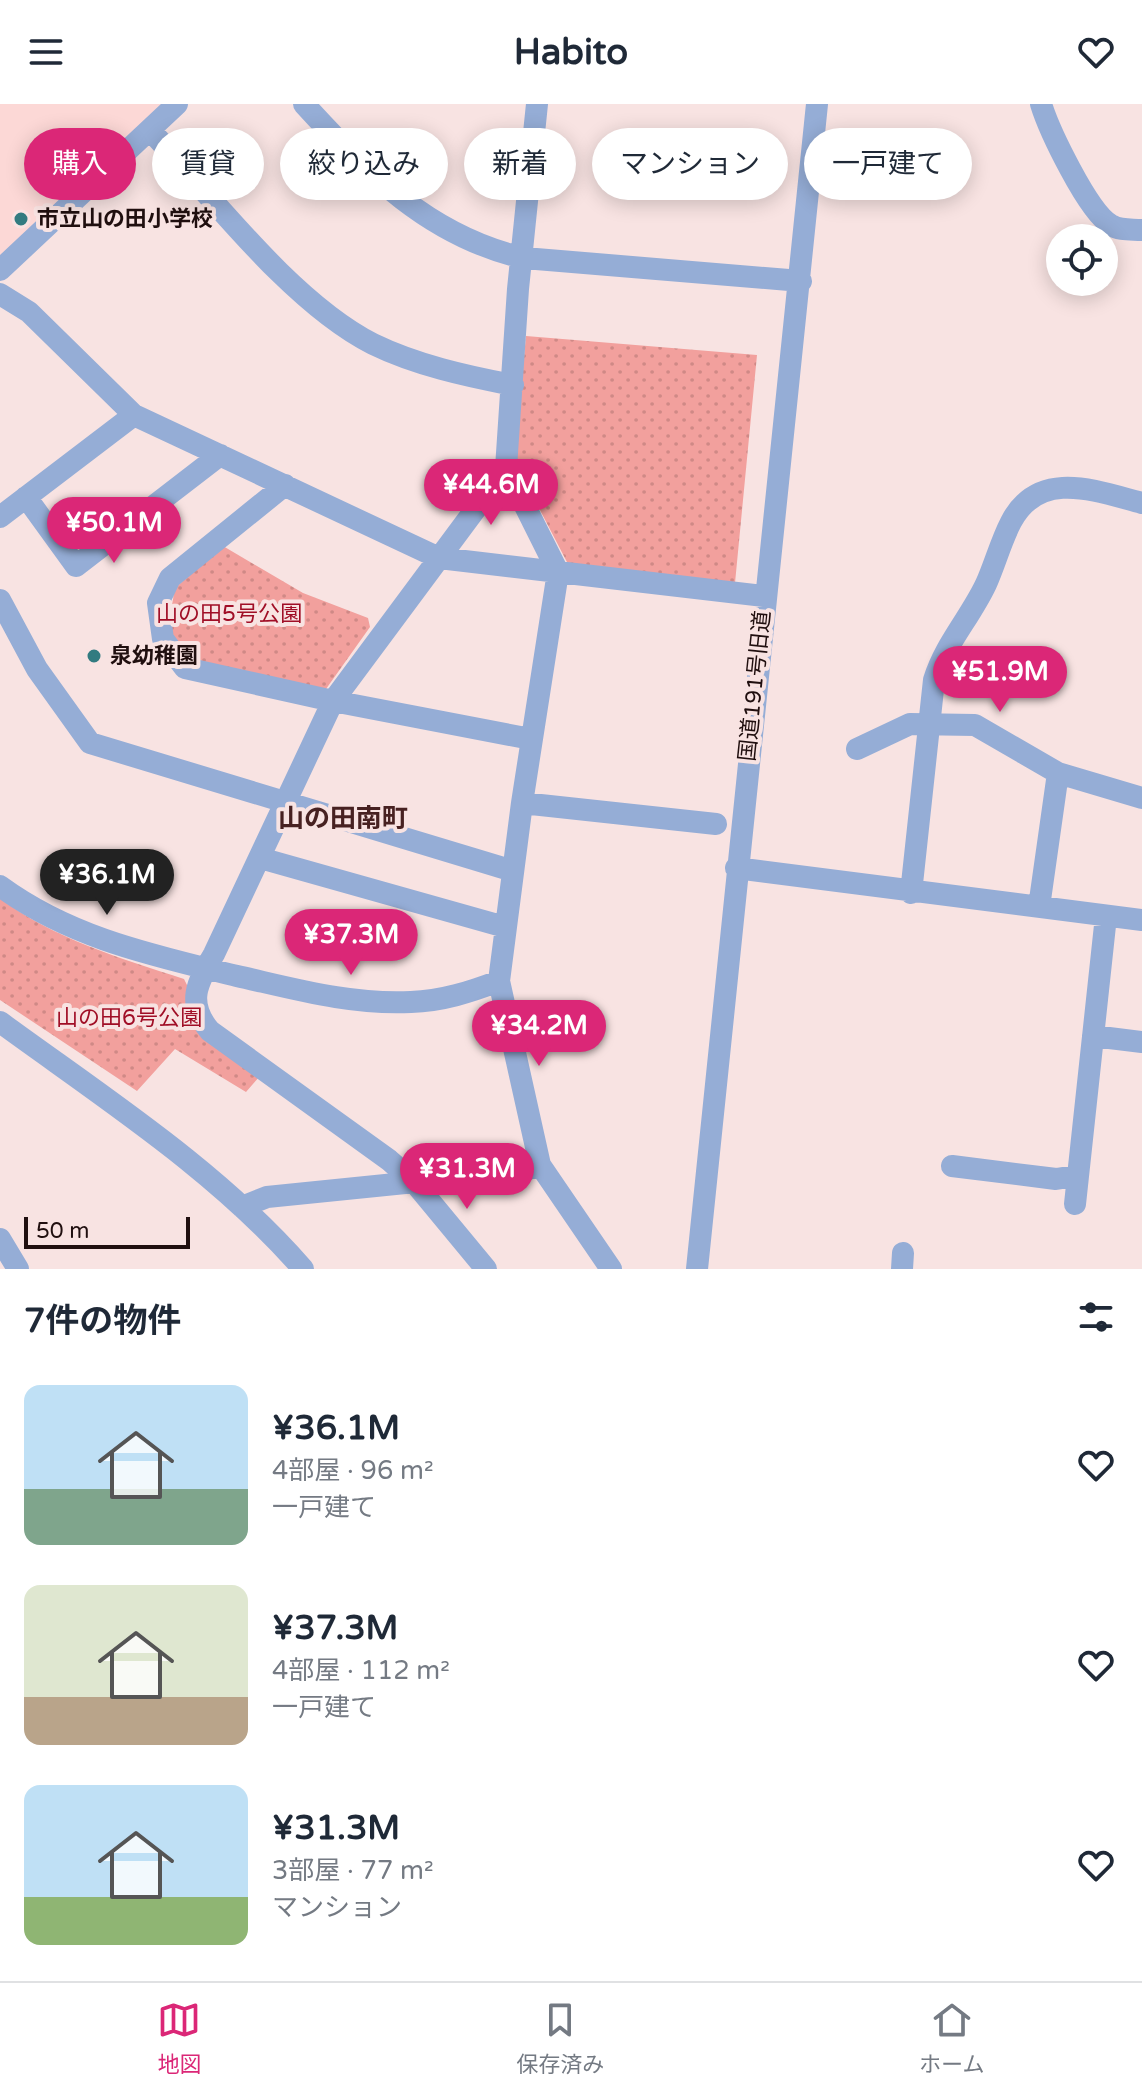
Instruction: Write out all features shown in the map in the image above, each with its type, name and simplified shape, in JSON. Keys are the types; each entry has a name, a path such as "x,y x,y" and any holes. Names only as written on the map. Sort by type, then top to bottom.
{"street":[{"path":"0,270 177,104"},
{"path":"304,104 373,177 427,218 493,251 524,258 801,281"},
{"name":"国道191号旧道","path":"697,1269 817,104"},
{"path":"1041,104 1066,160 1102,218 1120,229 1142,230"},
{"path":"535,106 506,468 558,572 531,739 499,981 540,1165 611,1269"},
{"path":"150,130 322,312 374,345 403,357 513,385"},
{"path":"0,294 29,312 134,415 439,558 764,596"},
{"path":"0,517 134,415"},
{"path":"26,497 76,566 220,455"},
{"path":"486,1269 414,1182 210,1031 199,1016 194,999 199,978 260,858 283,802 333,701 506,468"},
{"path":"285,485 170,578 158,603 163,639 185,668 333,701 531,739"},
{"path":"911,893 934,680 942,654 970,614 1021,507 1050,487 1083,488 1142,503"},
{"path":"0,600 37,669 90,743 513,871"},
{"path":"857,749 910,724 975,725 1058,773 1142,798"},
{"path":"1039,907 1058,773"},
{"path":"522,803 716,824"},
{"path":"260,858 505,927"},
{"path":"736,868 911,893 1142,920"},
{"path":"0,886 30,908 75,931 139,953 357,1001 444,999 499,981"},
{"path":"1075,1204 1075,1176 1106,916"},
{"path":"0,1022 186,1159 242,1207 303,1269"},
{"path":"1093,1036 1142,1042"},
{"path":"242,1207 267,1197 523,1171 540,1165"},
{"path":"952,1166 1056,1179 1075,1176"},
{"path":"0,1239 18,1269"}],"shaded area":[{"path":"0,104 162,104 136,129 24,128 24,200 62,200 0,259"}],"green space":[{"path":"526,336 757,355 735,583 568,564 514,460"},
{"name":"山の田5号公園","path":"223,546 303,593 368,618 370,627 326,689 192,663 173,644 169,622 175,588"},
{"name":"山の田6号公園","path":"0,898 65,936 184,979 190,991 260,1076 246,1092 175,1049 137,1091 0,1000"}],"place":[{"name":"市立山の田小学校","path":"21,219"},
{"name":"泉幼稚園","path":"94,656"}],"district":[{"name":"山の田南町","path":"343,818"}]}
